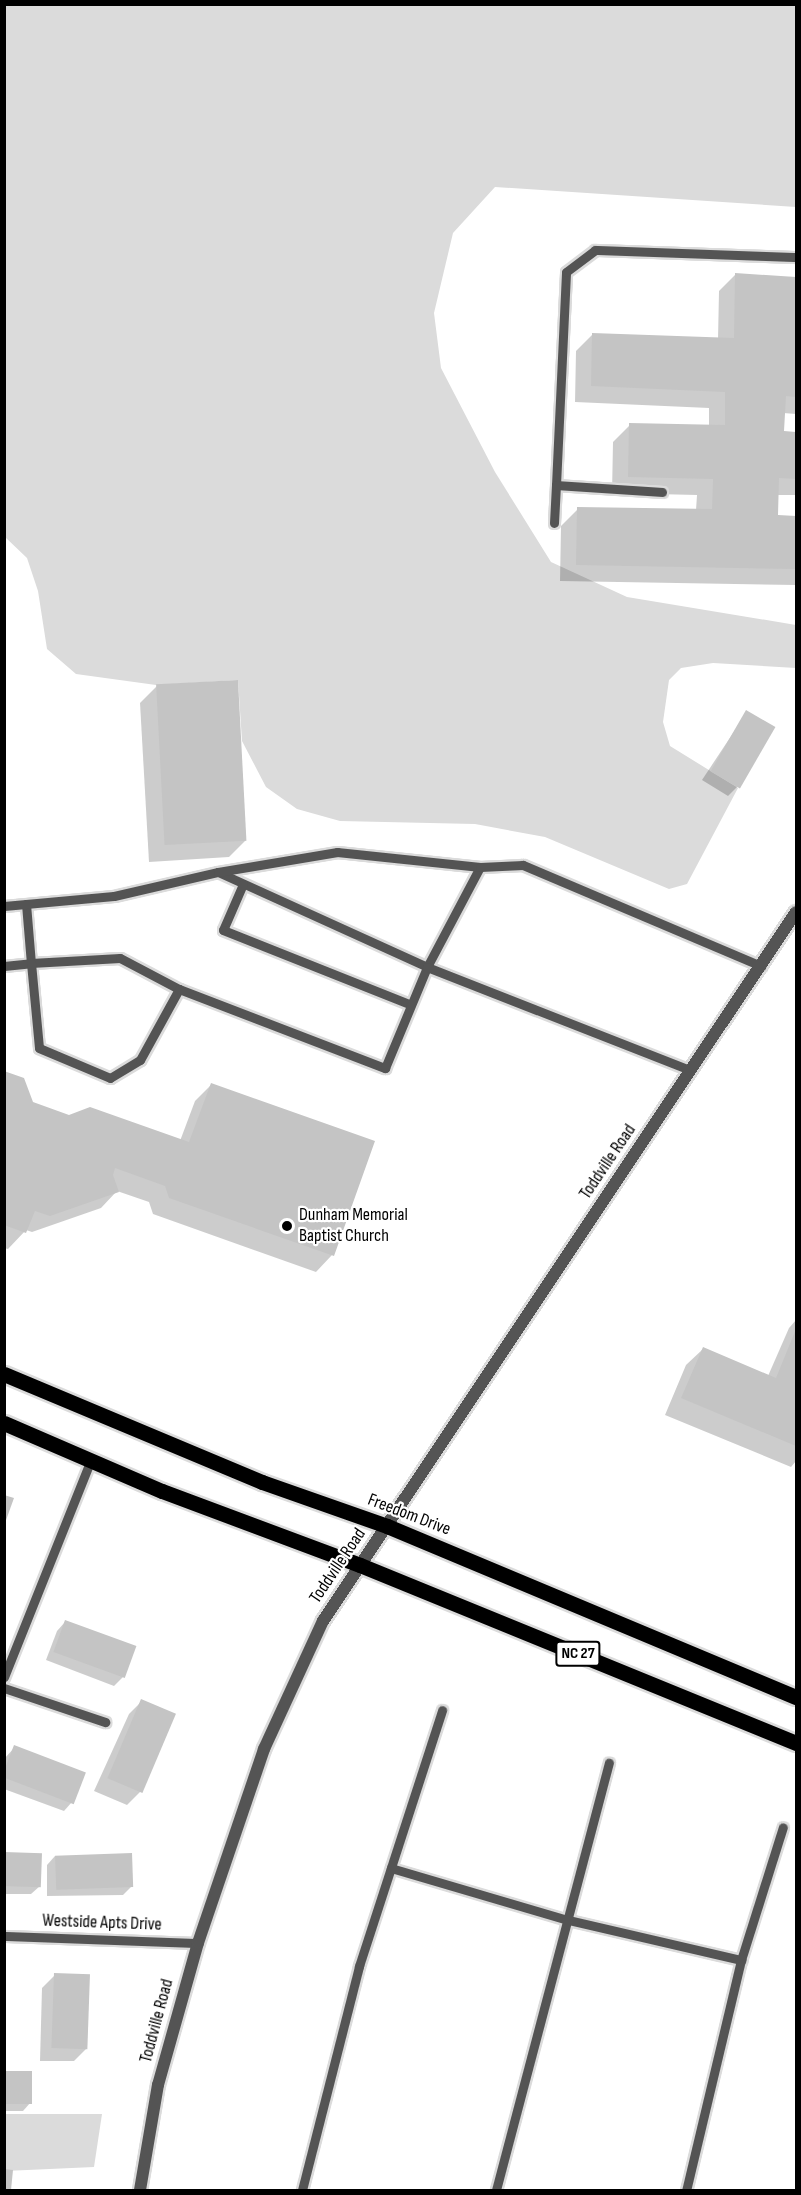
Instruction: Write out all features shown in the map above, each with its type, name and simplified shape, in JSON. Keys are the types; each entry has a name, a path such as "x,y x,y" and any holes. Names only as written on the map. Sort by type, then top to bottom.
{"main road":[{"name":"Freedom Drive","path":"4,1374 262,1482 387,1526 796,1697"},
{"name":"NC 27","path":"4,1423 796,1743"}],"street":[{"name":"Toddville Road","path":"140,2190 158,2085 198,1943 264,1749 322,1621 796,912"}],"lane":[{"path":"554,523 566,272 595,250 796,257"},
{"path":"556,485 662,492"},
{"path":"4,906 114,896 218,872 337,852 480,867 523,865 760,966"},
{"path":"4,966 120,958 179,989 385,1068 427,967 480,867"},
{"path":"218,872 427,967 690,1070"},
{"path":"243,884 223,930 411,1005"},
{"path":"26,904 39,1048 110,1078 140,1060 179,989"},
{"path":"4,1677 91,1460"},
{"path":"4,1688 105,1722"},
{"path":"302,2190 359,1966 442,1710"},
{"path":"496,2190 609,1763"},
{"path":"686,2190 741,1960 783,1827"},
{"path":"391,1868 568,1920 741,1960"},
{"name":"Westside Apts Drive","path":"4,1936 198,1943"}],"shaded area":[{"path":"4,5 796,5 796,207 495,187 453,233 434,313 441,368 495,472 551,562 627,597 796,625 796,668 713,663 681,668 669,680 663,722 670,746 738,788 687,884 669,889 545,837 475,824 340,821 297,809 266,787 242,741 238,680 156,685 76,674 47,649 38,591 27,558 5,537"},
{"path":"4,2114 102,2114 94,2167 5,2171"}],"building":[{"path":"735,273 796,277 796,397 786,396 784,431 796,432 796,479 779,478 778,515 796,516 796,569 576,565 577,507 712,509 713,479 628,477 629,423 725,425 725,392 591,386 592,333 734,338"},
{"path":"238,680 246,841 165,845 156,684"},
{"path":"746,710 775,727 740,788 710,771"},
{"path":"4,1071 24,1078 33,1102 69,1115 90,1107 189,1142 211,1083 375,1141 334,1256 169,1198 165,1186 115,1168 113,1175 119,1192 50,1216 35,1211 26,1233 4,1225"},
{"path":"796,1329 796,1446 681,1398 703,1347 776,1378"},
{"path":"4,1495 14,1498 5,1523 4,1523"},
{"path":"65,1620 136,1646 125,1678 53,1652"},
{"path":"141,1699 176,1714 142,1793 107,1778"},
{"path":"14,1745 86,1773 74,1804 4,1778 4,1771"},
{"path":"4,1852 42,1853 41,1887 4,1886"},
{"path":"132,1853 133,1887 56,1890 55,1856"},
{"path":"54,1973 90,1974 87,2049 51,2048"},
{"path":"4,2071 32,2071 32,2104 4,2104"},
{"path":"4,2169 13,2170 11,2190 4,2190"}],"place":[{"name":"Dunham Memorial Baptist Church","path":"287,1226"}]}
